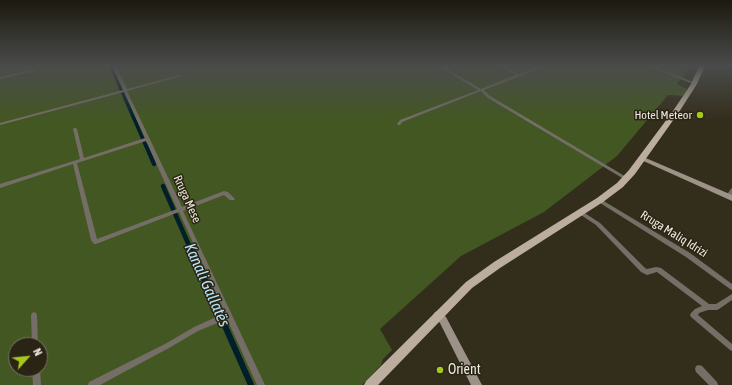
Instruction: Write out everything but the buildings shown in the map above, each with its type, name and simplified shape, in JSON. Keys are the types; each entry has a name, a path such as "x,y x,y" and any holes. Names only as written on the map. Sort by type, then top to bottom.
{"main road":[{"path":"370,385 460,293 483,275 565,221 600,200 626,178 657,142 659,136 693,84"},
{"path":"543,236 583,214 623,186 643,159"}],"street":[{"name":"Rruga Mese","path":"120,84 226,316 261,385"},
{"path":"0,124 150,84"},
{"path":"471,84 482,90 489,97 626,178"},
{"path":"399,124 497,84"},
{"path":"75,129 82,160"},
{"path":"0,186 147,140"},
{"path":"643,159 731,195"},
{"path":"75,162 94,240 96,242 224,193 232,199"},
{"name":"Rruga Maliq Idrizi","path":"602,202 688,255 732,287"},
{"path":"583,214 598,224 643,270 648,272 656,269 659,270 708,307"},
{"path":"732,296 717,307 708,307 697,311 693,315 732,348"},
{"path":"34,315 35,337"},
{"path":"438,315 443,320 477,385"},
{"path":"92,385 213,321 226,316"},
{"path":"699,369 714,385"}],"green space":[{"path":"0,84 677,84 687,89 683,96 668,95 617,156 544,212 461,256 380,329 392,350 383,359 381,365 362,385 0,385"}],"waterway":[{"name":"Kanali Gallatës","path":"119,84 146,146"},
{"name":"Kanali Gallatës","path":"146,145 154,164"},
{"name":"Kanali Gallatës","path":"163,186 191,250"},
{"name":"Kanali Gallatës","path":"191,249 251,385"}],"place":[{"name":"Hotel Meteor","path":"700,115"},
{"name":"Orient","path":"440,370"}]}
